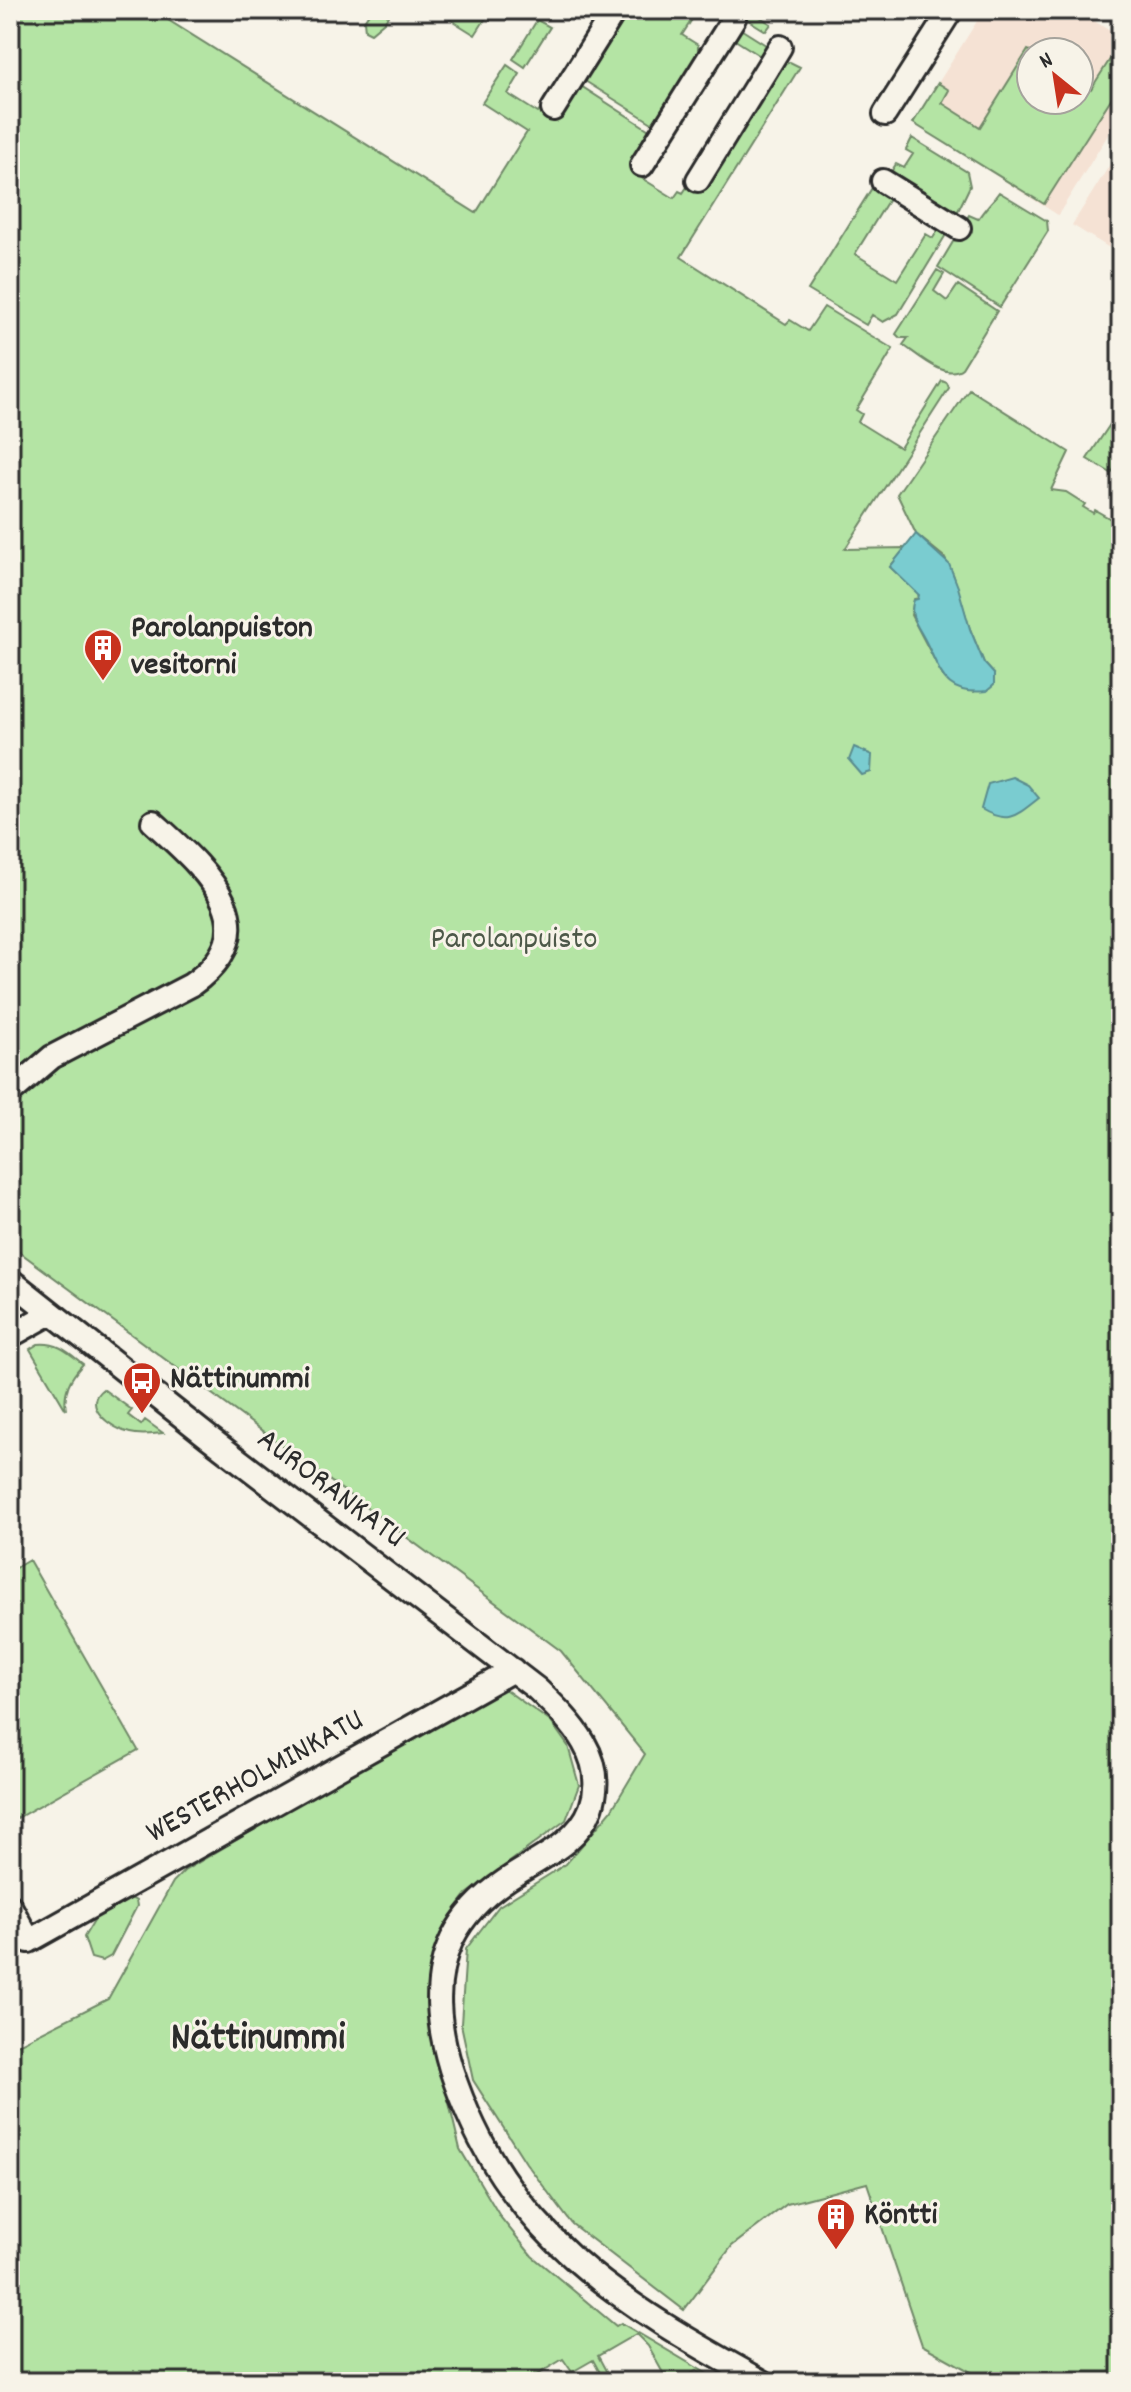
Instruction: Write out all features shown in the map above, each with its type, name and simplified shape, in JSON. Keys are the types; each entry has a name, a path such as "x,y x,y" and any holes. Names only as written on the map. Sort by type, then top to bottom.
{"street":[{"path":"553,109 615,10"},
{"path":"885,114 951,10"},
{"path":"642,165 734,18"},
{"path":"698,180 780,47"},
{"path":"883,181 959,228"},
{"path":"10,1093 52,1057 191,985 205,975 222,953 228,922 218,888 206,871 153,822"},
{"name":"AURORANKATU","path":"10,1280 207,1436 513,1670 572,1723 594,1764 596,1783 590,1810 580,1827 565,1842 505,1881 475,1905 452,1940 444,1962 438,2005 449,2061 485,2146 517,2198 542,2228 593,2276 622,2298 682,2337 763,2382"},
{"path":"10,1336 51,1313"},
{"name":"WESTERHOLMINKATU","path":"10,1906 29,1941 513,1670"}],"shaded area":[{"path":"984,10 1077,10 1121,38 1121,114 1058,215 913,123"},
{"path":"1121,147 1121,255 1072,225"}],"green space":[{"name":"Parolanpuisto","path":"10,10 152,10 476,213 527,132 482,103 507,65 520,74 508,94 538,113 551,94 573,81 657,135 656,159 643,179 674,198 679,191 683,193 691,181 705,189 779,63 790,62 800,67 681,257 786,324 790,320 808,331 824,307 893,349 856,410 862,414 858,422 900,448 942,381 947,383 949,388 845,549 905,548 890,567 918,593 919,598 914,599 911,615 943,676 957,687 974,692 994,674 984,663 953,574 944,557 916,534 897,494 969,389 1069,452 1051,490 1066,492 1085,504 1083,507 1114,521 1112,525 1121,531 1121,2382 989,2382 922,2345 867,2183 787,2204 732,2246 684,2310 572,2224 526,2163 473,2080 461,2024 466,1949 499,1906 566,1864 611,1811 645,1754 561,1651 10,1245"},
{"path":"371,10 392,10 371,33 365,30 364,21"},
{"path":"442,10 491,10 475,35 440,13"},
{"path":"618,10 698,10 682,35 698,45 698,51 706,56 660,128 577,76"},
{"path":"732,10 749,10 771,24 766,31"},
{"path":"537,20 550,27 525,67 513,59"},
{"path":"739,28 769,47 762,57 732,38"},
{"path":"1114,53 1121,57 1121,83 1044,204 913,123 938,83 949,90 942,103 980,127 1015,71 1015,116 1095,116 1095,83"},
{"path":"912,138 967,172 970,186 957,213 953,215 886,180 896,164 904,168 913,154 906,150"},
{"path":"877,180 894,191 855,254 897,280 926,234 933,238 939,229 947,233 898,314 883,322 872,315 866,325 808,290"},
{"path":"999,192 1047,221 1048,231 1000,307 938,267 969,215 978,219"},
{"path":"937,270 944,274 934,291 947,301 958,285 997,311 962,368 955,371 940,369 924,360 903,345 908,338 900,338 896,334"},
{"path":"1121,408 1121,460 1111,473 1087,459"},
{"path":"38,1344 57,1346 83,1364 68,1385 66,1410 30,1349"},
{"path":"103,1389 132,1410 128,1415 141,1425 145,1420 163,1433 134,1434 107,1422 95,1402"},
{"path":"29,1560 138,1750 10,1822 10,1571"},
{"path":"499,1685 551,1722 568,1746 579,1785 566,1820 467,1894 451,1915 438,1947 429,1991 429,2019 460,2149 501,2218 532,2256 616,2326 621,2323 721,2382 715,2382 696,2371 676,2382 668,2382 648,2346 636,2334 598,2356 612,2382 605,2382 593,2360 572,2372 563,2359 525,2382 10,2382 10,2048 108,1999 173,1882 184,1871"},
{"path":"131,1898 137,1906 111,1956 102,1961 91,1958 84,1937 96,1917"}],"water":[{"path":"916,534 949,564 970,629 984,663 994,674 994,685 987,691 961,690 946,679 913,616 912,606 919,595 890,567"},
{"path":"854,747 872,755 871,772 862,775 849,760"},
{"path":"1012,777 1028,785 1039,798 1012,816 998,817 981,809 988,784"}],"place":[{"name":"Parolanpuiston vesitorni","path":"103,682"},
{"name":"Nättinummi","path":"142,1415"},
{"name":"Köntti","path":"836,2251"}],"district":[{"name":"Nättinummi","path":"258,2040"}]}
